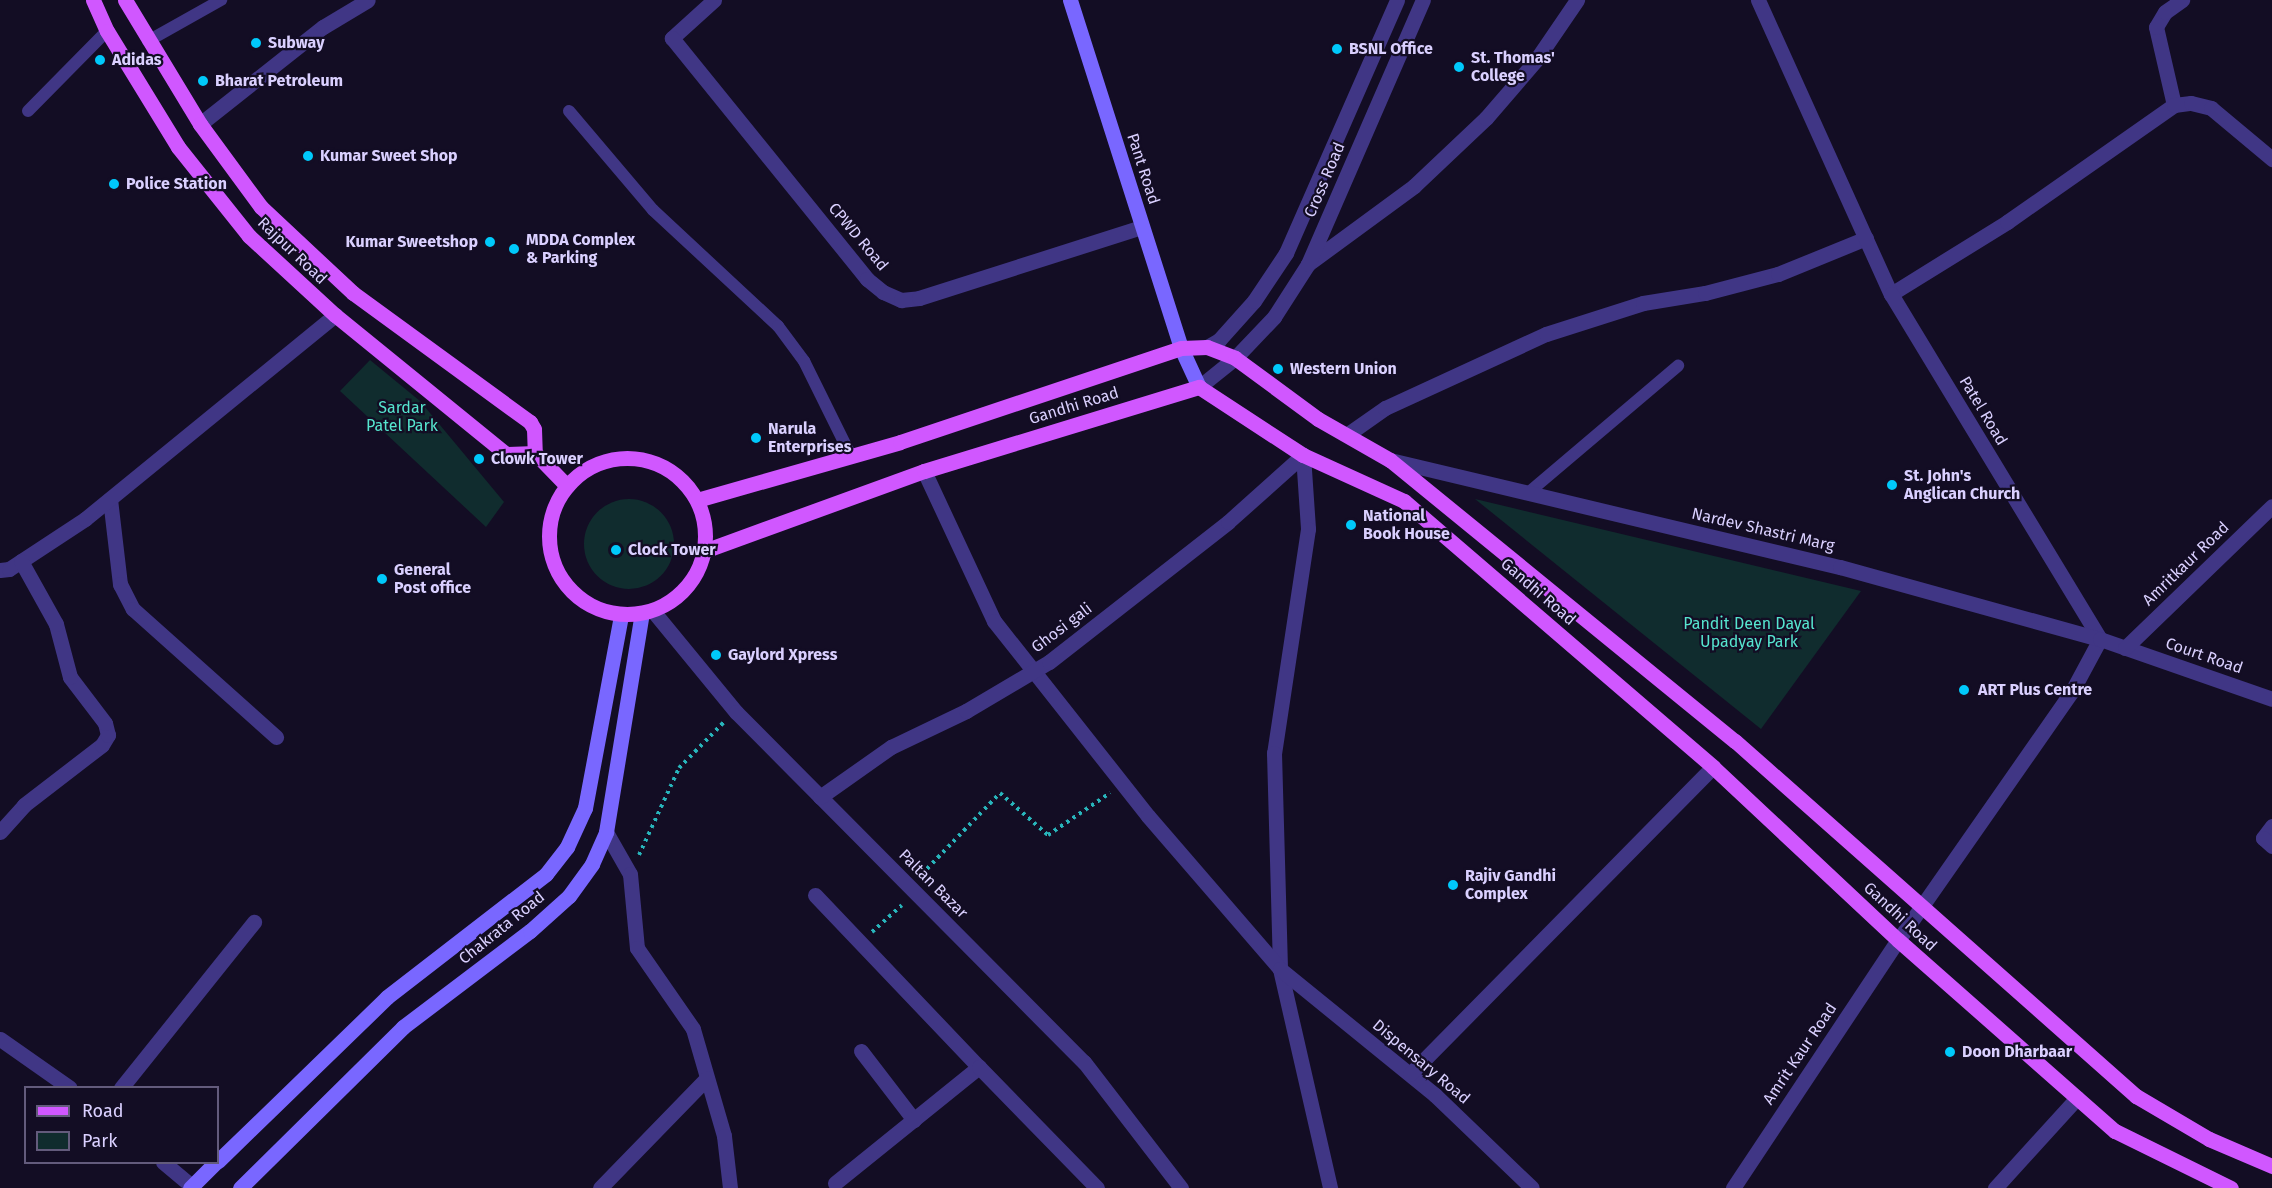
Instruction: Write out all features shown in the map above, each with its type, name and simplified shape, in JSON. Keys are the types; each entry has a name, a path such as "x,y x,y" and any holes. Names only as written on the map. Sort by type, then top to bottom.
{"main road":[{"name":"Rajpur Road","path":"93,0 108,31 178,147 249,236 335,315 506,454 535,453 534,429 530,422 353,293 261,207 200,124 125,0"},
{"name":"Pant Road","path":"1070,0 1181,348 1199,387"},
{"name":"Gandhi Road","path":"697,500 851,456 1181,348 1207,347 1235,358 1318,419 1348,434 1390,460 1735,741 2136,1096 2209,1139 2272,1166"},
{"name":"Gandhi Road","path":"704,551 924,471 1199,387 1303,455 1404,501 1713,767 1898,940 2115,1131 2231,1188"},
{"path":"535,453 567,486"},
{"path":"636,457 660,464 674,474 697,500 705,525 704,551 686,588 647,612 621,615 598,610 577,597 561,579 554,563 549,531 554,507 567,486 586,469 610,459 636,457"},
{"name":"Chakrata Road","path":"240,1188 403,1027 530,931 569,896 592,864 606,832 647,612"},
{"name":"Chakrata Road","path":"219,1160 387,997 546,874 567,847 585,808 621,615"},
{"name":"Chakrata Road","path":"191,1187 215,1164"}],"street":[{"path":"200,124 323,27 368,0"},
{"name":"CPWD Road","path":"714,0 672,38 867,279 883,292 901,300 919,298 1142,227"},
{"name":"Cross Road","path":"1207,347 1254,301 1287,253 1396,0"},
{"name":"Cross Road","path":"1199,387 1235,358 1274,316 1308,264 1423,0"},
{"path":"1308,264 1405,194 1486,118 1536,60 1577,0"},
{"name":"Patel Road","path":"1758,0 1891,294 2100,639"},
{"path":"2174,105 2156,27 2165,12 2182,0"},
{"path":"1891,294 2007,222 2174,105 2191,103 2211,108 2272,159"},
{"path":"1348,434 1385,408 1546,334 1643,303 1706,293 1778,274 1866,238"},
{"path":"0,570 21,561 110,499 335,315"},
{"path":"1303,455 1308,529 1274,753 1280,969 1330,1188"},
{"name":"Ghosi gali","path":"820,797 891,747 966,711 1033,671 1228,522 1303,455"},
{"name":"Nardev Shastri Marg","path":"1390,460 1840,567 2100,639 2125,648"},
{"name":"Dispensary Road","path":"924,471 994,621 1124,785 1280,969 1410,1074 1526,1186"},
{"path":"110,499 120,584 133,609 276,737"},
{"name":"Amritkaur Road","path":"2125,648 2272,506"},
{"path":"0,832 24,805 102,745 108,735 105,723 70,677 56,624 21,561"},
{"name":"Paltan Bazar","path":"647,612 736,712 1084,1062 1182,1188"},
{"path":"1923,908 2072,690 2100,639"},
{"name":"Court Road","path":"2125,648 2272,699"},
{"path":"1410,1074 1713,767"},
{"path":"2272,826 2262,838 2272,846"},
{"path":"606,832 630,874 637,948 689,1022 723,1136 730,1188"},
{"path":"815,896 1097,1188"},
{"name":"Amrit Kaur Road","path":"1733,1188 1898,940 1923,908"},
{"path":"123,1086 254,922"},
{"path":"0,1040 67,1086"},
{"path":"861,1052 914,1120"},
{"path":"835,1186 979,1067"},
{"path":"600,1188 706,1078"},
{"path":"1995,1188 2077,1098"},
{"path":"165,1164 191,1187"}],"lane":[{"path":"148,41 221,0"},
{"path":"28,111 108,31"},
{"path":"569,111 653,210 777,326 804,361 851,456"},
{"path":"1528,493 1678,366"}],"path":[{"path":"630,874 679,768 736,712"},
{"path":"860,942 912,890 1000,793 1048,835 1124,785"}],"green space":[{"name":"Sardar Patel Park","path":"370,360 420,401 504,502 486,527 340,391"},
{"path":"629,499 646,503 661,512 670,527 674,544 670,561 661,576 646,585 629,589 612,585 597,576 588,561 584,544 588,527 597,512 612,503"},
{"name":"Pandit Deen Dayal Upadyay Park","path":"1475,499 1861,591 1761,729"}],"place":[{"name":"Subway","path":"256,43"},
{"name":"BSNL Office","path":"1337,49"},
{"name":"Adidas","path":"100,60"},
{"name":"St. Thomas' College","path":"1459,67"},
{"name":"Bharat Petroleum","path":"203,81"},
{"name":"Kumar Sweet Shop","path":"308,156"},
{"name":"Police Station","path":"114,184"},
{"name":"Kumar Sweetshop","path":"490,242"},
{"name":"MDDA Complex & Parking","path":"514,249"},
{"name":"Western Union","path":"1278,369"},
{"name":"Narula Enterprises","path":"756,438"},
{"name":"Clowk Tower","path":"479,459"},
{"name":"St. John's Anglican Church","path":"1892,485"},
{"name":"National Book House","path":"1351,525"},
{"name":"Clock Tower","path":"616,550"},
{"name":"General Post office","path":"382,579"},
{"name":"Gaylord Xpress","path":"716,655"},
{"name":"ART Plus Centre","path":"1964,690"},
{"name":"Rajiv Gandhi Complex","path":"1453,885"},
{"name":"Doon Dharbaar","path":"1950,1052"}]}
